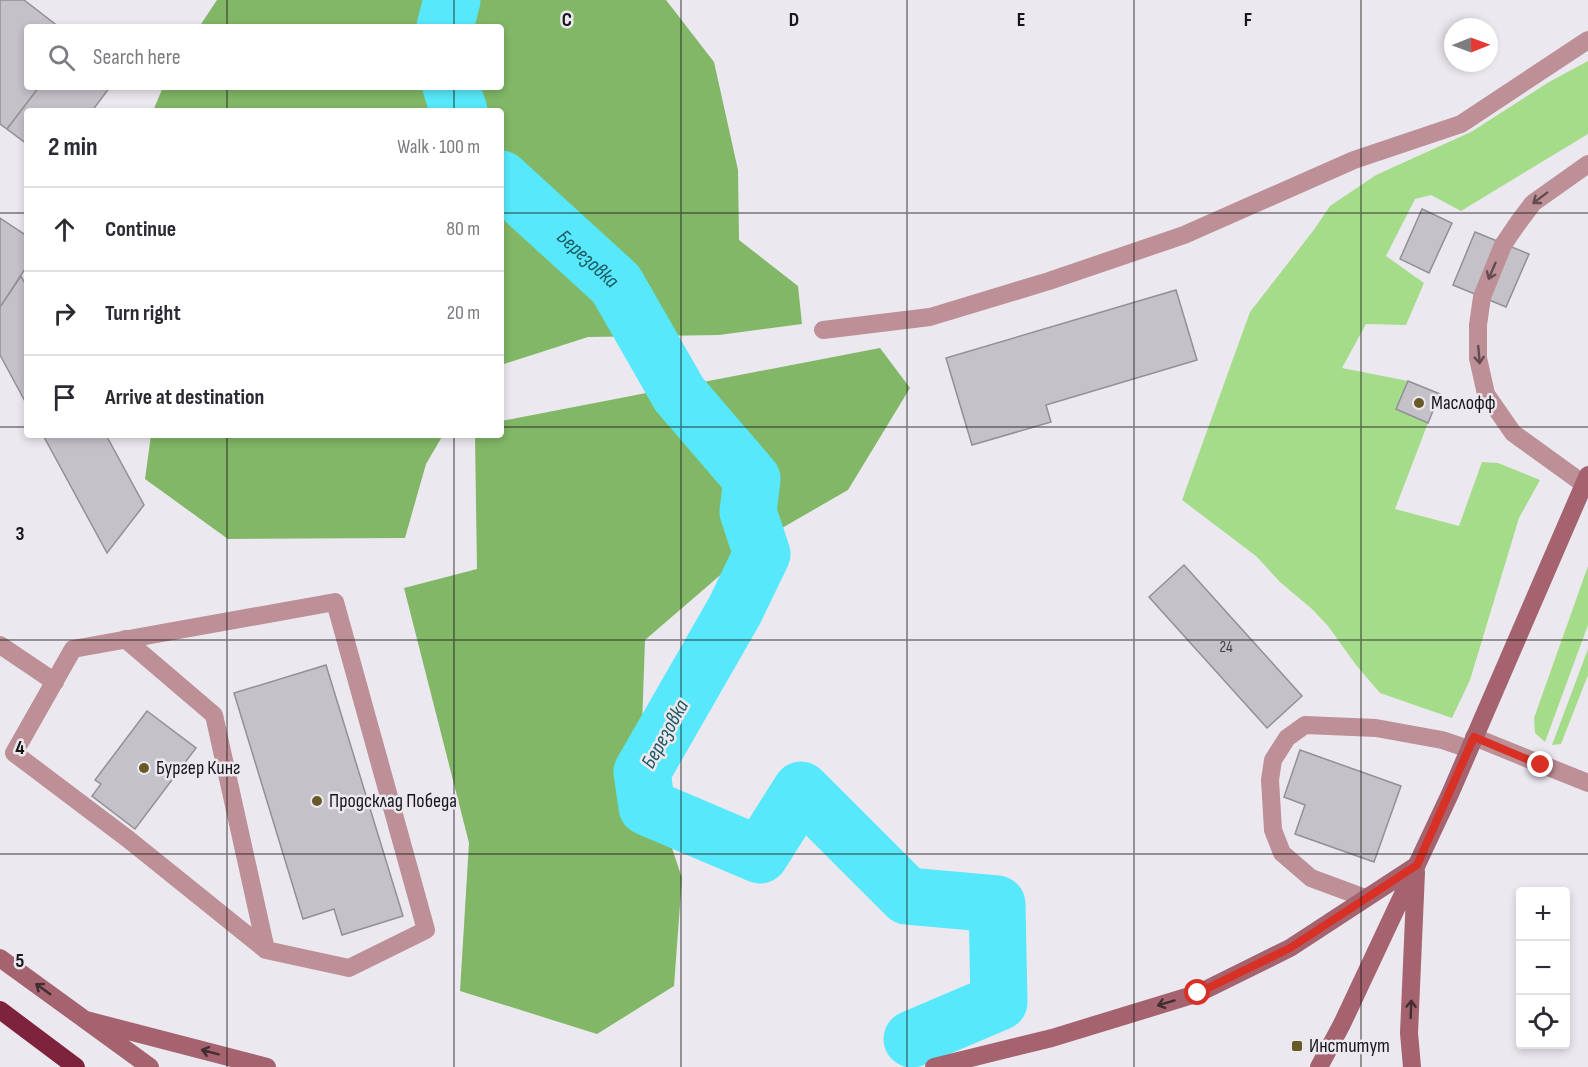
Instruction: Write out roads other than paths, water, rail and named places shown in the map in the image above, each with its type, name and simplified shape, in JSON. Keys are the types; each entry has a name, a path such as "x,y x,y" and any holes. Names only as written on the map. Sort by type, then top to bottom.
{"highway":[{"path":"0,1010 76,1067"}],"main road":[{"path":"1319,1067 1342,1024 1417,865 1586,480"},
{"path":"934,1067 1052,1038 1198,993 1290,948 1417,865"},
{"path":"1412,1067 1410,1033 1417,865"},
{"path":"0,958 150,1067"},
{"path":"86,1020 267,1067"}],"lane":[{"path":"823,330 930,317 1048,281 1184,235 1354,160 1461,124 1588,40"},
{"path":"1586,480 1513,433 1486,394 1479,358 1478,325 1482,297 1503,245 1518,223 1533,203 1588,164"},
{"path":"334,602 426,930 350,968 266,950 128,839 14,753 54,682 73,649 334,602"},
{"path":"125,639 214,715 266,950"},
{"path":"0,645 54,682"},
{"path":"1365,898 1311,878 1282,853 1273,830 1270,780 1273,760 1287,738 1305,725 1376,728 1472,743 1588,783"}],"waterway":[{"name":"Березовка","path":"446,24 452,0"},
{"name":"Березовка","path":"452,90 458,108"},
{"name":"Березовка","path":"504,182 616,284 679,394 752,479 748,512 762,554 735,610 642,772 647,807 760,855 801,790 907,896 997,904 999,1002 912,1039"}],"place":[{"name":"Маслофф","path":"1419,403"},
{"name":"Бургер Кинг","path":"144,768"},
{"name":"Продсклад Победа","path":"317,801"},
{"name":"Институт","path":"1297,1046"}]}
